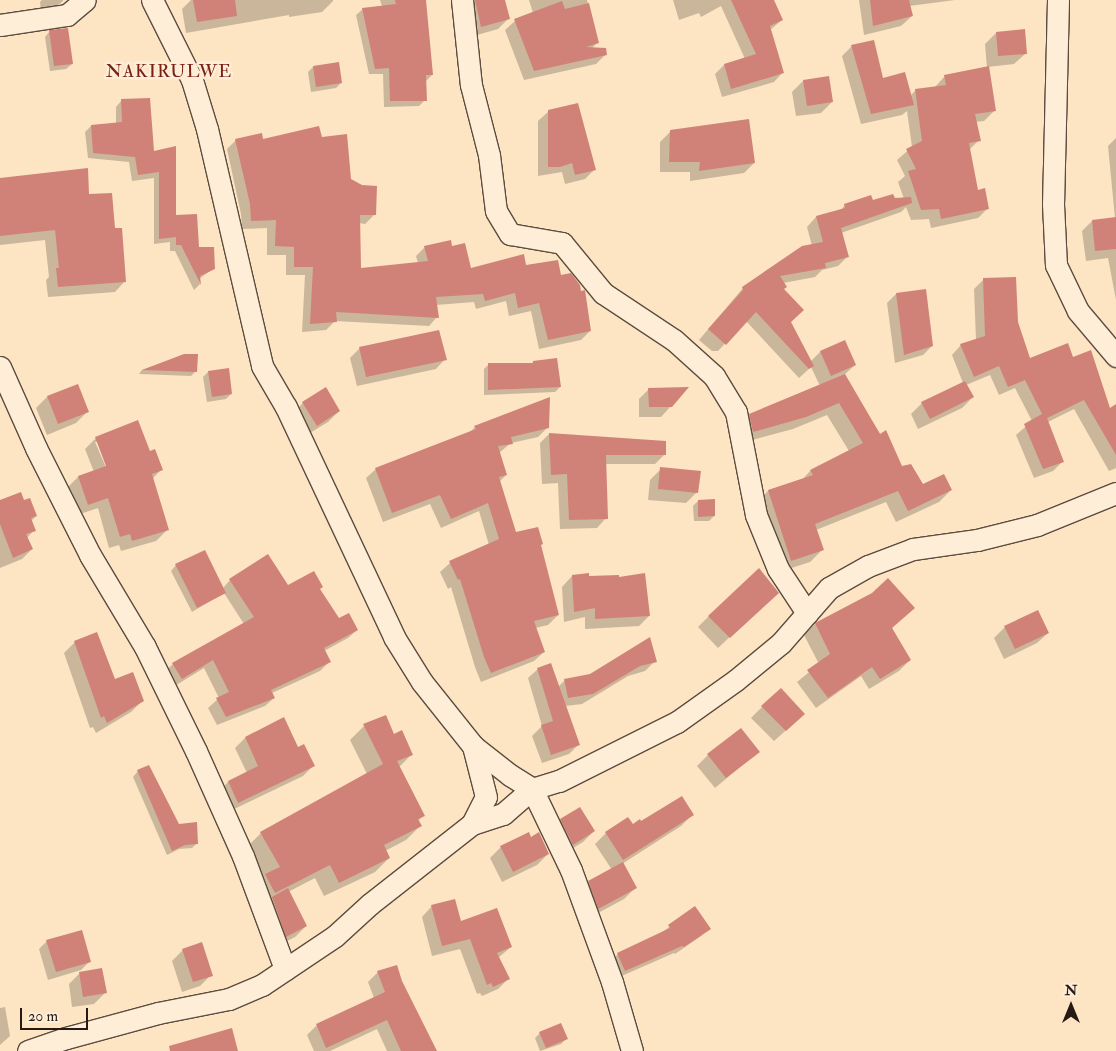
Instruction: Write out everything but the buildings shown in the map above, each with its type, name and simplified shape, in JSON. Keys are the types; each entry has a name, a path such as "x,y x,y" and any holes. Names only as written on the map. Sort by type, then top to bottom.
{"street":[{"path":"0,25 66,15 85,0"},
{"path":"152,0 192,80 207,129 262,366 286,407 394,637 422,682 473,746 510,775 532,789 571,870 612,982 632,1051"},
{"path":"462,0 471,85 489,155 496,211 510,234 562,243 603,294 674,340 714,376 736,412 756,515 778,569 808,613"},
{"path":"1058,0 1054,204 1056,265 1078,311 1116,356"},
{"path":"0,367 36,448 85,547 145,647 196,751 243,856 285,969"},
{"path":"28,1051 66,1038 158,1013 229,999 262,985 335,936 370,904 472,824 502,814 532,789 559,781 677,722 736,680 781,642 829,588 868,566 913,549 977,540 1037,525 1116,493"},
{"path":"472,824 486,797 473,746"}],"district":[{"name":"NAKIRULWE","path":"169,72"}]}
